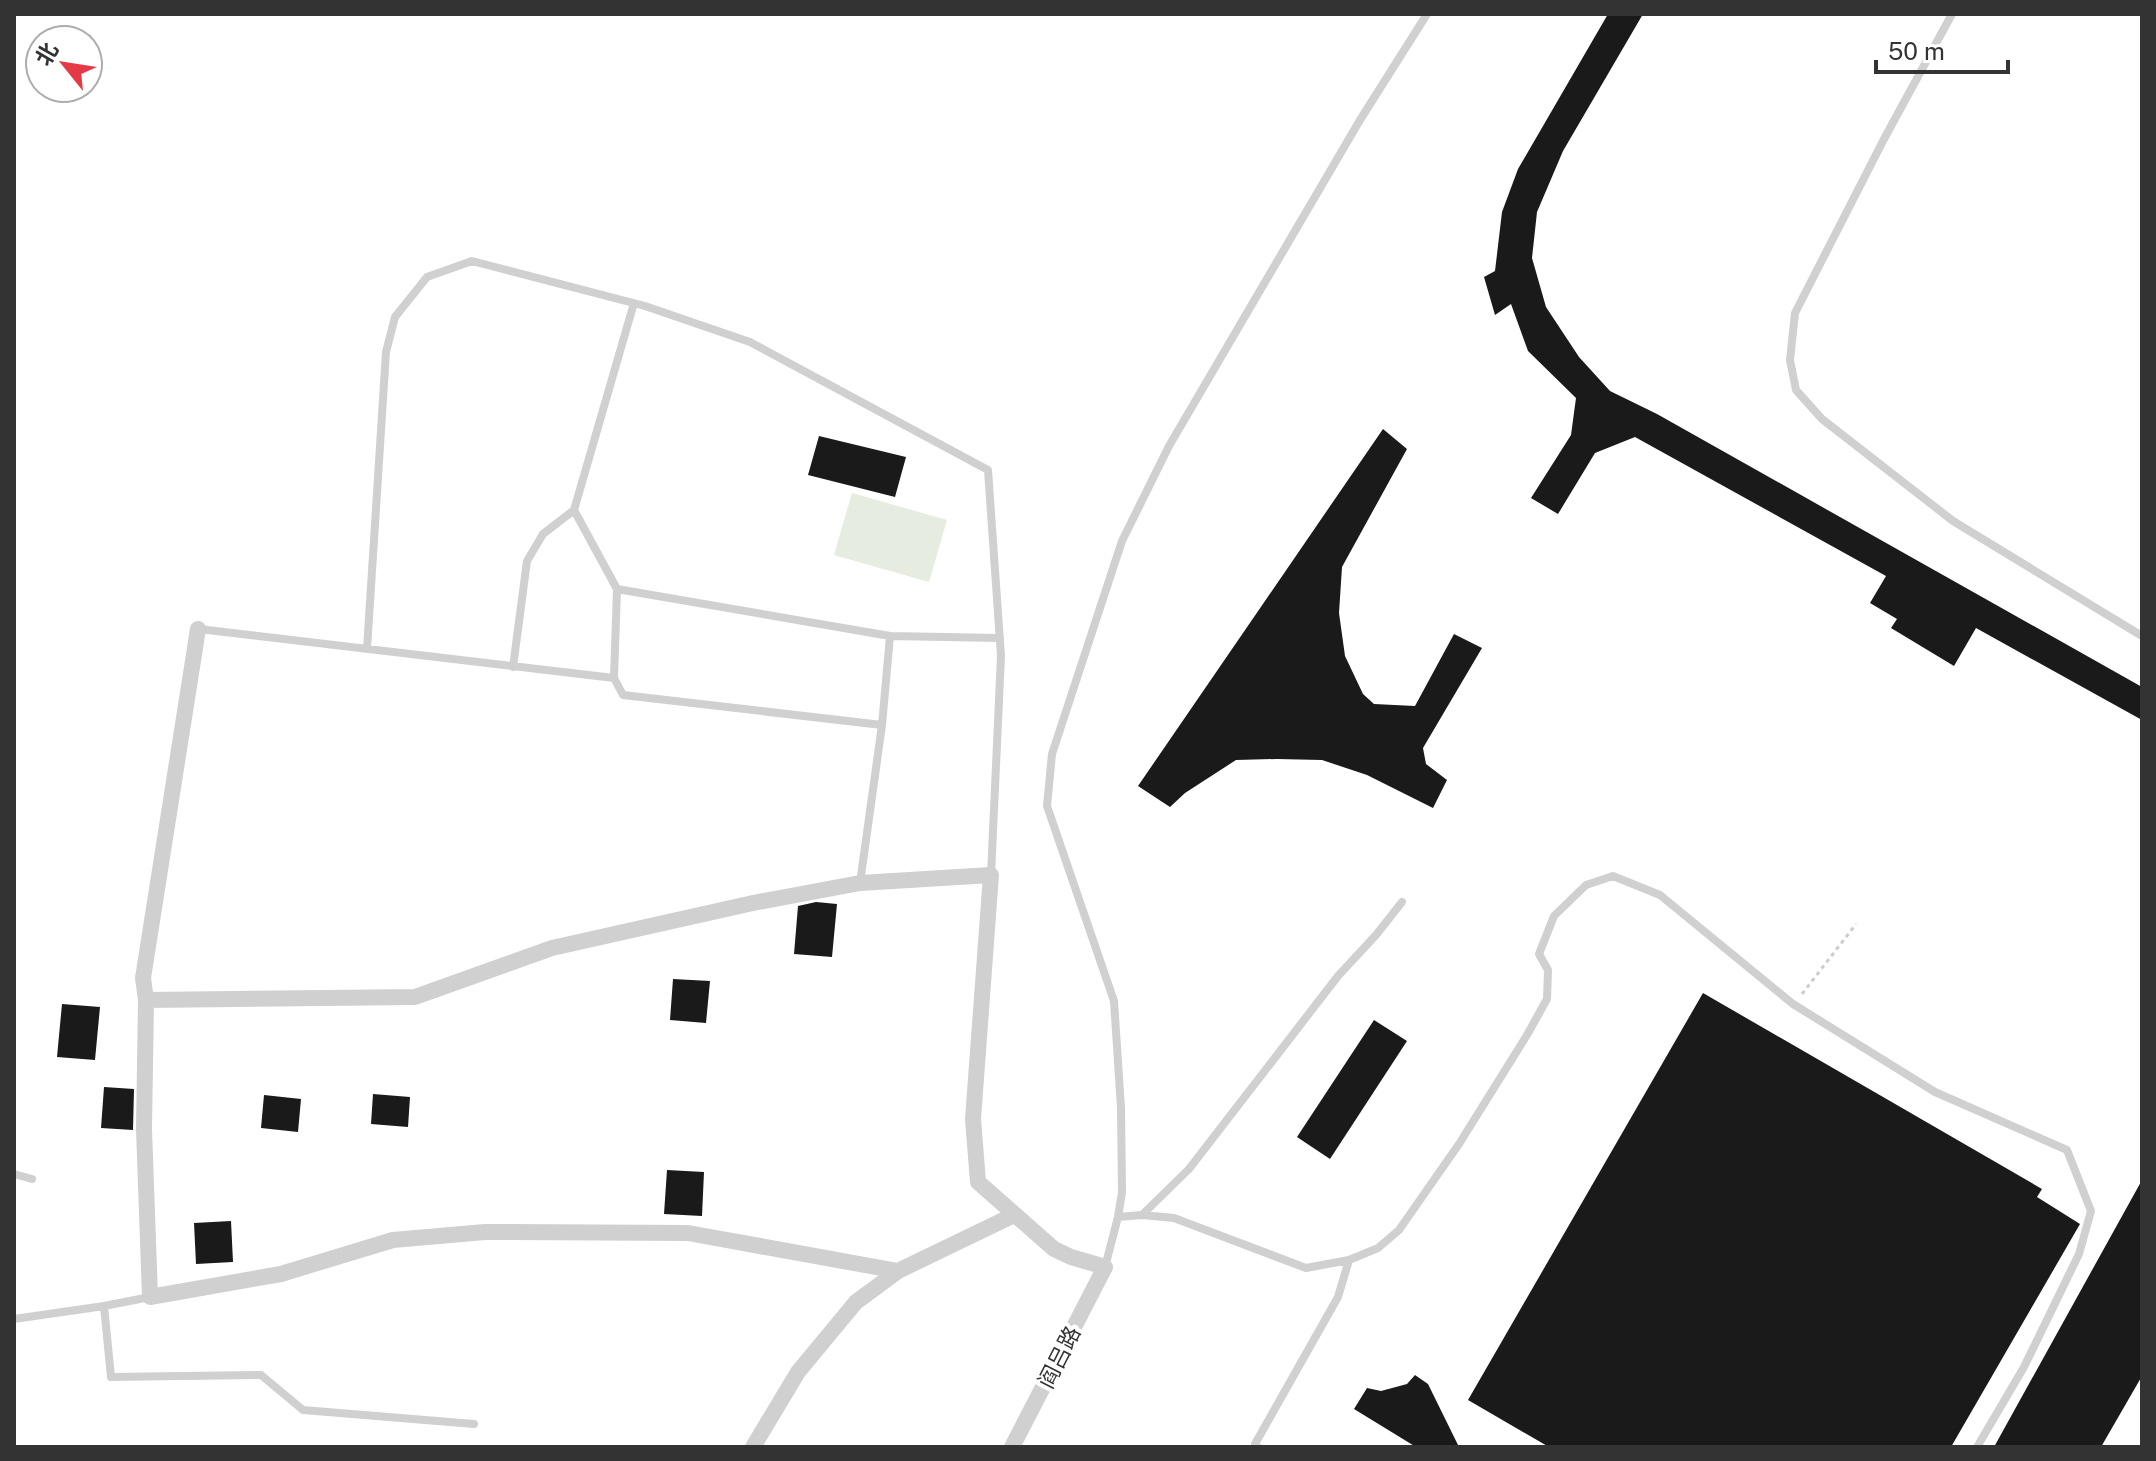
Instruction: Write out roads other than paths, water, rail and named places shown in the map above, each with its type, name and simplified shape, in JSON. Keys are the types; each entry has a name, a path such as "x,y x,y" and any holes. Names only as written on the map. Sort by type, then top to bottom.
{"street":[{"path":"198,629 143,978 146,1000 144,1129 150,1297 281,1274 393,1240 485,1232 688,1233 898,1271"},
{"path":"146,1000 415,997 552,948 753,903 860,883 991,875 973,1119 978,1182 1054,1249 1105,1267"},
{"path":"753,1447 798,1372 856,1302 898,1271 1019,1220"},
{"name":"阎吕路","path":"1012,1447 1105,1267"}],"lane":[{"path":"1105,1267 1122,1192 1121,1108 1114,1001 1047,806 1052,754 1122,541 1169,446 1360,120 1427,14"},
{"path":"1952,14 1795,313 1790,360 1796,390 1822,419 1953,521 2142,636"},
{"path":"367,649 386,352 395,317 427,277 472,261 634,303 750,342 988,470 1001,656 991,875"},
{"path":"513,667 527,561 543,534 574,510 634,303"},
{"path":"574,510 617,589 614,678 623,695 882,725"},
{"path":"617,589 890,636 1000,638"},
{"path":"198,629 614,678"},
{"path":"860,883 882,725 890,636"},
{"path":"1118,1217 1142,1215 1174,1218 1306,1268 1349,1260 1378,1248 1399,1230 1459,1144 1547,999 1548,970 1539,954 1554,916 1586,885 1613,876 1660,895 1793,1004 1935,1092 2067,1150 2091,1211 2079,1254 2024,1367 1977,1447"},
{"path":"1142,1215 1189,1169 1338,976 1402,902"},
{"path":"14,1174 32,1179"},
{"path":"1258,1447 1255,1444 1338,1297 1349,1260"},
{"path":"14,1319 150,1297"},
{"path":"104,1306 111,1377 261,1375 303,1410 474,1424"}]}
